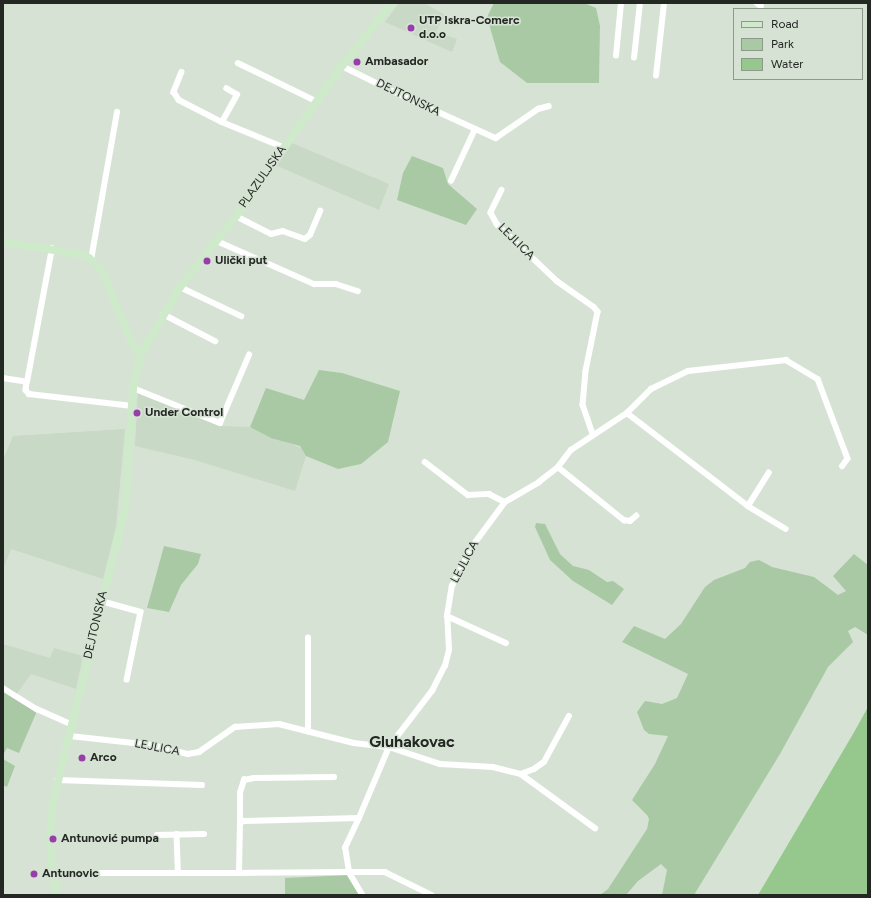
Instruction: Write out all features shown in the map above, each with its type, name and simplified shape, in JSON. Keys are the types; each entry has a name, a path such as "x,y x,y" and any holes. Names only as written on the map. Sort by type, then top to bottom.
{"main road":[{"name":"PLAZULJSKA","path":"141,354 180,287 236,216 316,101 390,4"},
{"path":"3,242 52,248 80,254 91,260 102,271 133,346 141,354"},
{"name":"DEJTONSKA","path":"56,895 52,873 50,828 57,780 73,725 101,601 115,552 126,499 133,388 141,354"}],"street":[{"path":"616,56 621,3"},
{"path":"634,58 640,3"},
{"path":"656,76 664,3"},
{"path":"238,63 316,101"},
{"name":"DEJTONSKA","path":"342,66 475,130 498,138 538,109 549,106"},
{"path":"182,72 175,88 176,98 222,122 283,147"},
{"path":"222,122 237,95 227,89"},
{"path":"91,260 117,112"},
{"path":"451,181 475,130"},
{"name":"LEJLICA","path":"502,190 491,213 497,224 557,281 594,307 598,312 586,370 583,405 593,434"},
{"path":"236,216 272,234 283,231 305,239 310,235 320,211"},
{"path":"217,241 314,284 336,284 358,291"},
{"path":"52,248 27,382 26,390 28,394 132,406"},
{"path":"180,287 241,316"},
{"path":"163,314 215,341"},
{"path":"133,388 220,423 249,355"},
{"name":"LEJLICA","path":"349,872 345,848 389,748 432,691 445,666 450,650 447,616 452,586 470,548 506,502 539,482 558,467 571,450 593,434 627,413 651,389 688,371 786,360 818,379 848,459 843,466"},
{"path":"3,378 27,382"},
{"path":"627,413 748,506 786,529"},
{"path":"425,462 468,496 489,494 506,502"},
{"path":"558,467 624,520 630,521 636,516"},
{"path":"748,506 769,473"},
{"path":"101,601 140,612 127,680"},
{"path":"447,616 506,643"},
{"path":"308,638 308,732"},
{"path":"3,688 37,709 73,725"},
{"path":"521,774 534,769 544,762 569,716"},
{"name":"LEJLICA","path":"70,736 152,746 188,754 199,752 239,726 279,724 354,743 389,748 440,764 493,767 521,774"},
{"path":"521,774 596,828"},
{"path":"239,873 240,793 244,780 254,778 334,777"},
{"path":"57,780 202,785"},
{"path":"240,823 248,820 359,818"},
{"path":"177,834 178,872"},
{"path":"157,835 204,834"},
{"path":"349,872 363,895"},
{"path":"52,873 386,872 432,895"}],"shaded area":[{"path":"399,3 424,3 445,15 436,32 457,39 452,52 385,22"},
{"path":"292,143 389,184 379,210 275,165"},
{"path":"138,388 219,426 250,427 301,448 306,456 295,491 195,460 135,446"},
{"path":"125,429 116,527 103,579 11,549 3,569 3,460 13,436"},
{"path":"3,644 50,658 54,648 83,656 76,689 31,674 16,695 3,687"}],"green space":[{"path":"494,3 584,3 596,8 600,26 599,83 527,83 500,62 487,17"},
{"path":"412,156 443,168 448,184 477,209 466,225 397,200 403,173"},
{"path":"319,370 342,373 400,391 388,442 361,464 338,469 306,456 300,446 271,438 250,427 266,388 304,400"},
{"path":"536,523 545,524 560,554 573,566 589,570 607,582 613,581 624,589 612,605 573,581 550,560 535,527"},
{"path":"164,546 201,554 198,564 181,585 169,612 147,608"},
{"path":"854,554 868,565 868,635 855,627 848,631 853,642 828,667 780,754 694,895 662,895 667,870 661,864 638,881 626,895 600,895 608,889 647,829 649,819 647,815 632,800 655,764 668,736 649,734 644,730 637,712 645,701 662,704 677,698 688,674 622,642 634,626 665,639 681,624 705,587 714,580 745,568 750,562 759,560 772,567 814,577 838,595 846,591 833,576"},
{"path":"3,691 37,711 19,753 7,748 3,755"},
{"path":"3,759 15,766 7,787 3,785"},
{"path":"349,875 360,895 285,895 285,878"}],"water":[{"path":"868,707 868,895 758,895 853,734"}],"place":[{"name":"UTP Iskra-Comerc d.o.o","path":"411,28"},
{"name":"Ambasador","path":"357,62"},
{"name":"Ulički put","path":"207,261"},
{"name":"Under Control","path":"137,413"},
{"name":"Arco","path":"82,758"},
{"name":"Antunović pumpa","path":"53,839"},
{"name":"Antunovic","path":"34,874"}],"district":[{"name":"Gluhakovac","path":"412,742"}]}
